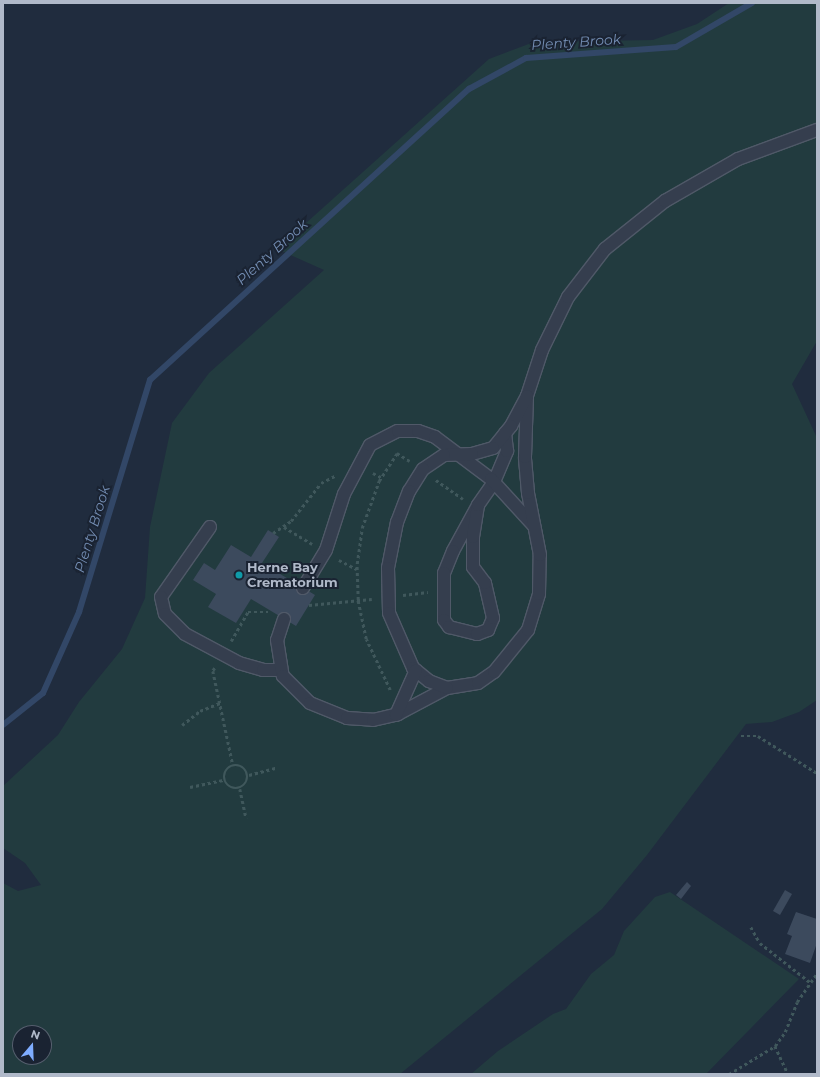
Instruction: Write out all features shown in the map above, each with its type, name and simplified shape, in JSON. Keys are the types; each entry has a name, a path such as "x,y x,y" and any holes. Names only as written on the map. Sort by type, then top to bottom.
{"lane":[{"path":"447,688 429,681 416,670 389,613 388,568 392,545 402,506 423,469 444,455 472,454 492,448 505,433 527,396 542,350 568,297 605,249 665,201 738,159 817,130"},
{"path":"284,619 276,640 281,670 299,694 330,714 361,720 396,715 447,688 478,683 494,672 528,630 539,594 541,574 525,457 527,396"},
{"path":"303,588 326,550 344,494 370,445 398,431 418,431 435,437 494,482 534,527"},
{"path":"478,505 473,567 485,583 492,601 493,618 488,630 477,634 449,627 444,620 444,573 453,551 478,505 494,482 507,452 505,433"},
{"path":"210,527 161,597 165,614 186,634 239,663 264,670 281,670"},
{"path":"396,715 416,670"}],"path":[{"path":"273,533 291,520 321,483 336,475 339,470"},
{"path":"182,725 200,711 220,704"},
{"path":"741,736 758,736 817,773"},
{"path":"233,765 242,766 249,775 248,781 240,789 230,788 224,780 226,769 233,765"},
{"path":"249,775 276,768"},
{"path":"190,787 224,780"},
{"path":"240,789 246,818"},
{"path":"751,927 760,943 811,983"},
{"path":"729,1074 775,1046 785,1032 797,1002 817,973"},
{"path":"775,1046 788,1074"}],"green space":[{"path":"729,3 817,3 817,341 792,384 817,438 817,700 799,712 772,722 746,724 647,855 602,909 400,1074 3,1074 3,883 18,891 41,885 25,863 3,848 3,786 58,735 79,702 122,649 145,598 150,527 172,423 209,373 324,270 277,249 489,59 534,42 653,40 697,24"},
{"path":"670,892 799,979 706,1074 471,1074 498,1051 553,1014 566,1009 591,974 614,955 624,931 655,897"}],"building":[{"name":"Herne Bay Crematorium","path":"268,530 279,537 262,563 315,595 296,626 251,599 236,623 208,607 216,594 193,580 204,563 215,570 231,545 251,557"},
{"path":"687,882 691,886 681,899 676,895"},
{"path":"785,890 792,894 780,915 773,911"},
{"path":"796,912 817,919 817,943 810,963 785,954 792,936 787,934"}],"waterway":[{"name":"Plenty Brook","path":"3,725 43,693 79,612 150,380 469,89 526,58 676,47 752,3"}],"place":[{"name":"Herne Bay Crematorium","path":"239,575"}]}
